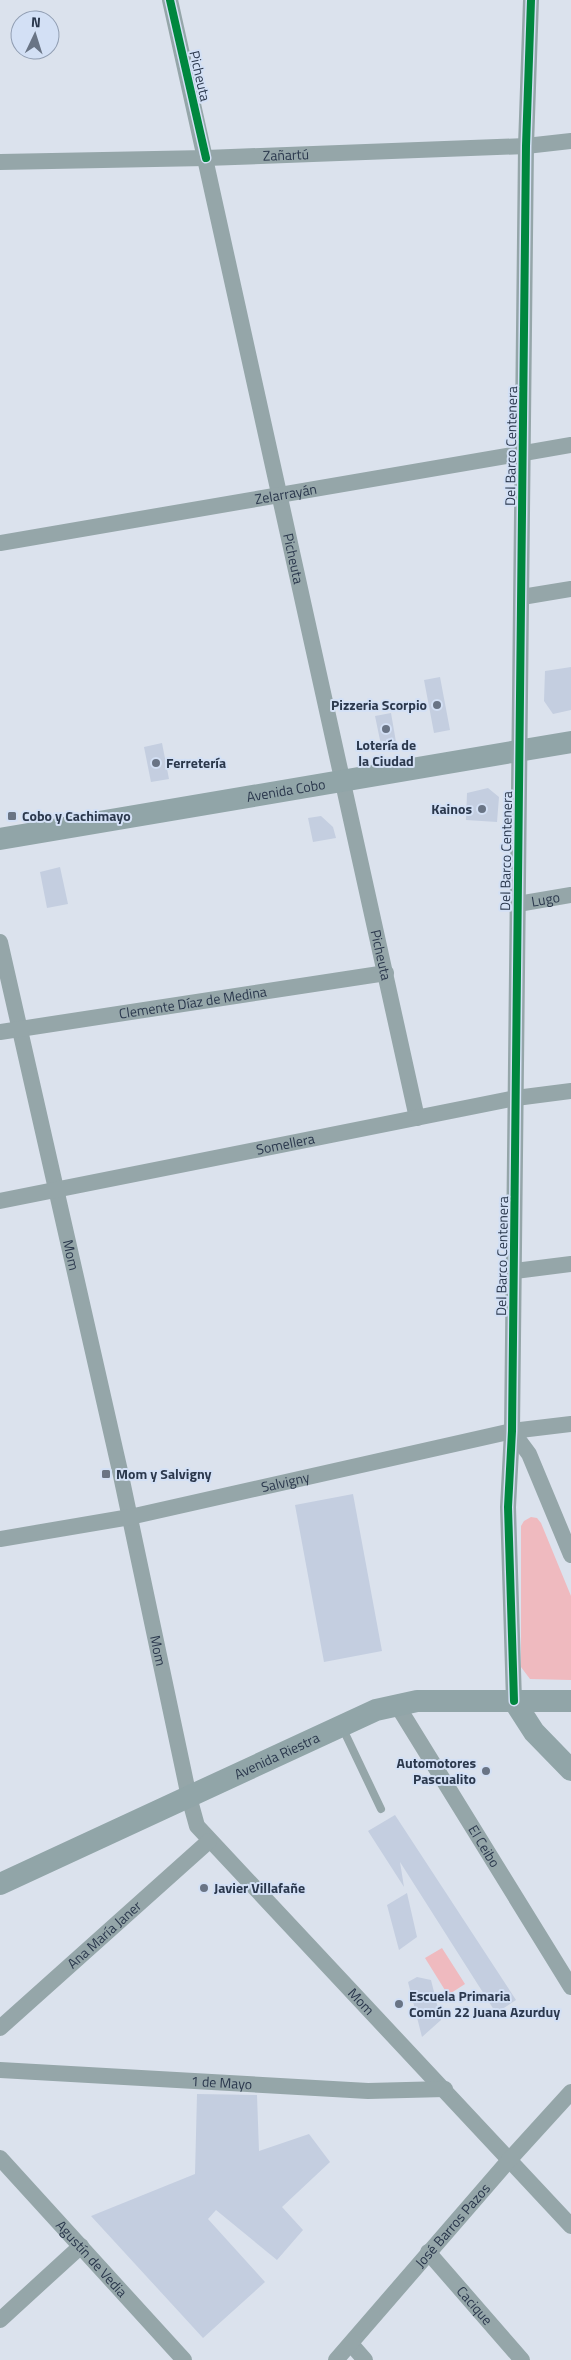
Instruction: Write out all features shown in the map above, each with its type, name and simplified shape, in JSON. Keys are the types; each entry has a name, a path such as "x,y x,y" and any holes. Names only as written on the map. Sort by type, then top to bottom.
{"main road":[{"name":"Avenida Cobo","path":"0,839 571,742"},
{"name":"Avenida Riestra","path":"0,1884 376,1710 417,1701 571,1701"},
{"path":"514,1701 534,1732 571,1770"}],"street":[{"name":"Picheuta","path":"170,0 417,1118"},
{"name":"Del Barco Centenera","path":"514,1701 508,1507 512,1431 515,1271 526,146 530,0"},
{"name":"Zañartú","path":"0,162 206,158 526,146 571,141"},
{"name":"Zelarrayán","path":"0,543 571,445"},
{"path":"522,597 571,589"},
{"name":"Lugo","path":"518,904 571,895"},
{"name":"Mom","path":"0,942 130,1517 189,1797 197,1826 209,1841 445,2089 571,2226"},
{"name":"Clemente Díaz de Medina","path":"0,1032 386,973"},
{"name":"Somellera","path":"0,1201 516,1098 571,1091"},
{"path":"515,1271 571,1264"},
{"name":"Salvigny","path":"0,1539 130,1517 512,1431 571,1424"},
{"path":"512,1431 529,1454 571,1555"},
{"name":"El Ceibo","path":"397,1705 571,1987"},
{"name":"Ana María Janer","path":"0,2028 209,1841"},
{"name":"1 de Mayo","path":"0,2070 368,2092 445,2089"},
{"name":"José Barros Pazos","path":"336,2360 428,2252 571,2092"},
{"name":"Agustín de Vedia","path":"0,2158 184,2360"},
{"path":"0,2320 81,2246"},
{"name":"Cacique","path":"428,2252 522,2360"},
{"path":"351,2344 365,2360"}],"lane":[{"path":"341,1725 381,1809"}],"shaded area":[{"path":"531,1517 537,1518 541,1523 571,1596 571,1680 530,1679 521,1667 521,1526 524,1521"},
{"path":"442,1948 465,1984 448,1995 425,1958"}],"building":[{"path":"571,667 571,710 553,714 544,701 545,671"},
{"name":"Pizzeria Scorpio","path":"440,677 450,730 434,733 424,680"},
{"name":"Lotería de la Ciudad","path":"391,713 396,742 381,745 375,716"},
{"name":"Ferretería","path":"162,743 169,779 151,782 144,747"},
{"name":"Kainos","path":"488,788 499,797 497,822 466,820 467,793"},
{"path":"321,816 333,827 336,838 313,842 308,818"},
{"path":"60,867 68,904 47,908 40,872"},
{"path":"353,1494 382,1651 324,1662 295,1505"},
{"path":"395,1815 516,2000 496,2013 400,1862 404,1887 368,1831"},
{"path":"407,1893 417,1937 399,1950 387,1905"},
{"path":"417,1977 431,1980 441,2020 422,2037 408,1982"},
{"path":"197,2094 257,2095 259,2151 309,2134 330,2162 282,2207 303,2230 277,2260 216,2210 208,2219 265,2282 203,2338 91,2216 195,2174"}],"cycle path":[{"path":"170,0 206,158"},
{"path":"514,1701 508,1507 512,1431 526,146 531,0"}],"place":[{"name":"Pizzeria Scorpio","path":"437,705"},
{"name":"Lotería de la Ciudad","path":"386,729"},
{"name":"Ferretería","path":"156,763"},
{"name":"Kainos","path":"482,809"},
{"name":"Cobo y Cachimayo","path":"12,816"},
{"name":"Mom y Salvigny","path":"106,1474"},
{"name":"Automotores Pascualito","path":"486,1771"},
{"name":"Javier Villafañe","path":"204,1888"},
{"name":"Escuela Primaria Común 22 Juana Azurduy","path":"399,2004"}]}
